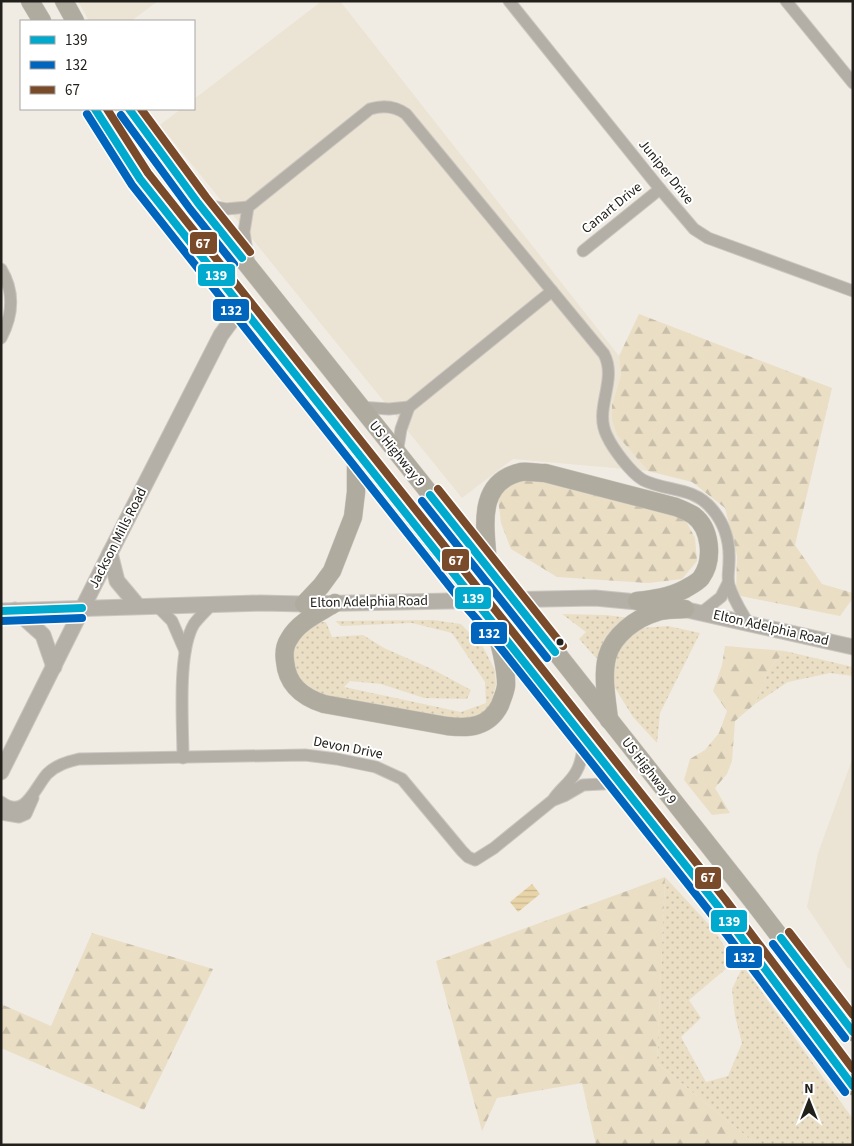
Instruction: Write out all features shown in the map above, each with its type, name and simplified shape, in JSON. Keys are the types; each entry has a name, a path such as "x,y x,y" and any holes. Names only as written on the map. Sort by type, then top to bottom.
{"highway":[{"path":"30,1 41,20"},
{"path":"64,1 75,20"},
{"path":"97,110 145,185 473,600 496,626 584,737 765,968 853,1086"},
{"name":"US Highway 9","path":"130,110 198,203 514,599 751,899 853,1032"},
{"path":"304,604 332,571 353,517 356,492 356,451"},
{"path":"488,568 484,521 489,496 494,488 505,478 523,472 545,473 676,507 694,516 706,531 709,546 708,563 701,578 686,589 666,597 637,601"},
{"path":"335,603 303,623 289,639 284,656 285,665 287,674 296,690 312,700 324,704 447,726 476,727 486,722 499,707 506,688 506,679 496,626"},
{"path":"609,720 606,668 607,658 615,641 639,619 658,612 693,611"}],"main road":[{"name":"Jackson Mills Road","path":"1,772 221,335 232,320 244,309"},
{"path":"110,553 120,586 138,606"},
{"name":"Elton Adelphia Road","path":"8,611 212,604 595,598 637,601 693,611 853,647"},
{"path":"8,611 43,635 54,667"}],"street":[{"name":"Juniper Drive","path":"508,1 694,229 708,238 853,291"},
{"path":"786,1 853,84"},
{"path":"198,203 226,209 248,207 365,112 376,107 392,108 406,114 607,359 609,374 602,419 611,444 642,479 690,493 706,502 722,524 730,553 728,583 721,597 693,611"},
{"name":"Canart Drive","path":"583,250 660,189"},
{"path":"248,207 244,232 250,268"},
{"path":"1,269 8,283 12,307 1,338"},
{"path":"397,453 401,429 409,407 552,291"},
{"path":"359,406 389,409 409,407"},
{"path":"728,583 733,597 748,622"},
{"path":"183,758 185,651 195,624 212,604"},
{"path":"157,606 172,621 185,651"},
{"path":"553,800 576,772 581,761 584,737"},
{"name":"Devon Drive","path":"1,802 8,808 21,807 55,768 65,762 79,759 316,755 382,769 402,779 462,851 468,857 475,860 494,848 553,800"},
{"path":"553,800 583,785 620,783"},
{"name":"Devon Drive","path":"1,814 19,817 26,814 34,794"}],"shaded area":[{"path":"78,1 158,1 132,20 88,20"},
{"path":"322,1 340,1 619,356 621,375 612,405 617,435 648,471 513,459 462,498 160,125 180,110 195,110 195,98"},
{"path":"853,757 853,970 847,967 807,907 818,853"},
{"path":"532,884 540,894 518,912 510,902"}],"green space":[{"path":"639,314 832,388 795,545 822,584 853,593 853,598 840,616 736,595 737,556 725,508 692,482 648,471 617,435 612,419 612,405 621,375 619,356"},
{"path":"533,478 684,517 695,538 697,561 682,579 648,583 557,577 511,549 501,523 498,498 505,486 516,479"},
{"path":"562,614 606,615 630,618 609,635 598,660 579,639 586,632"},
{"path":"433,620 461,624 483,647 495,670 496,685 491,703 486,711 476,718 462,722 325,696 304,686 294,673 292,657 297,641 308,628 318,623 326,622 332,637 363,635 384,648 434,670 471,690 467,699 424,698 381,684 350,681 344,687 461,712 486,703 485,682 452,633 412,623 341,626 335,621"},
{"path":"668,626 700,633 660,713 657,743 633,717 615,688 612,659 623,639 641,628"},
{"path":"725,646 785,651 769,669 755,704 735,721 732,761 727,774 715,788 730,813 712,815 684,780 690,759 705,750 719,733 727,711 713,691 722,665"},
{"path":"785,651 853,667 853,676 830,673 788,682 755,704 769,669"},
{"path":"665,877 714,930 734,962 689,1000 701,1018 681,1037 706,1082 728,1076 742,1043 735,1016 732,989 743,966 853,1119 853,1145 757,1145 657,1063"},
{"path":"665,877 657,1063 757,1145 596,1145 582,1083 497,1098 482,1131 436,961"},
{"path":"92,933 213,969 144,1110 1,1048 1,1004 51,1026"}],"transit line":[{"name":"139","path":"96,110 140,179 717,905 853,1086"},
{"name":"67","path":"108,110 148,173 725,899 853,1069"},
{"name":"139","path":"130,110 198,203 242,258"},
{"name":"67","path":"142,110 206,197 250,252"},
{"name":"132","path":"87,114 132,185 709,911 845,1092"},
{"name":"132","path":"121,115 190,209 234,264"},
{"name":"67","path":"438,489 563,646"},
{"name":"139","path":"430,495 555,652"},
{"name":"132","path":"422,501 547,658"},
{"name":"139","path":"1,611 82,608"},
{"name":"132","path":"1,621 82,618"},
{"name":"67","path":"789,932 853,1015"},
{"name":"139","path":"781,938 853,1032"},
{"name":"132","path":"773,944 845,1038"}]}
